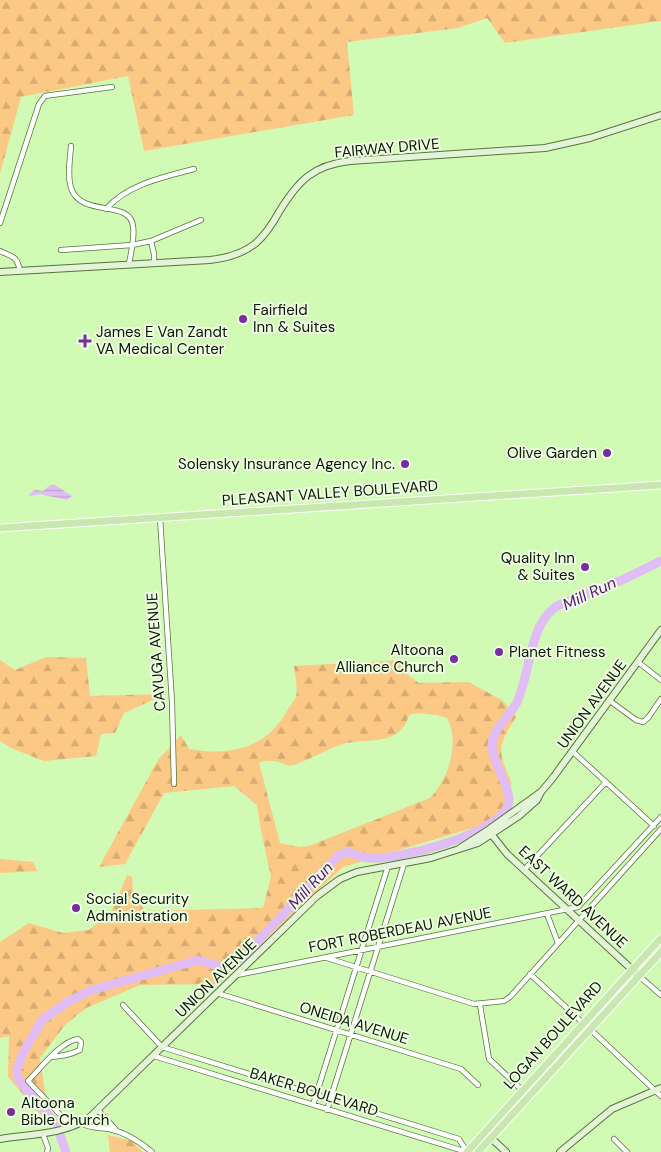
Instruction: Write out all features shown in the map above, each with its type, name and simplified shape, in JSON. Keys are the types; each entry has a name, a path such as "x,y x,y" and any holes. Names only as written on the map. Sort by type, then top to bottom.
{"main road":[{"name":"PLEASANT VALLEY BOULEVARD","path":"0,528 661,486"},
{"name":"LOGAN BOULEVARD","path":"467,1152 661,938"},
{"name":"LOGAN BOULEVARD","path":"478,1152 661,952"}],"street":[{"path":"0,223 42,98 52,94 112,87"},
{"name":"FAIRWAY DRIVE","path":"0,272 220,258 244,251 256,243 264,235 290,194 301,181 326,166 350,161 544,148 590,138 661,115"},
{"path":"70,146 70,180 72,190 79,200 89,206 122,211 130,217 133,225 129,264"},
{"path":"106,209 114,200 151,180 194,169"},
{"path":"61,250 132,245 151,241 201,220"},
{"path":"151,241 154,263"},
{"path":"0,251 14,256 18,261 20,271"},
{"name":"CAYUGA AVENUE","path":"160,518 172,702 174,784"},
{"name":"UNION AVENUE","path":"0,1139 43,1134 72,1127 81,1123 98,1110 329,886 340,879 356,872 404,864 464,849 478,843 490,832 528,808 537,800 661,630"},
{"path":"638,662 661,680"},
{"path":"610,701 636,720 643,722 661,699"},
{"path":"325,957 480,1005 504,1001 510,997 660,830 572,751"},
{"path":"525,870 606,782"},
{"path":"568,910 578,907 661,817"},
{"name":"EAST WARD AVENUE","path":"490,832 507,854 639,976"},
{"path":"328,1110 404,864"},
{"path":"313,1105 388,866"},
{"name":"FORT ROBERDEAU AVENUE","path":"238,975 568,910"},
{"path":"547,914 558,942"},
{"path":"530,974 583,1023"},
{"path":"639,976 661,995"},
{"name":"ONEIDA AVENUE","path":"217,994 461,1069 478,1085"},
{"path":"122,1005 162,1048"},
{"path":"480,1005 489,1059 522,1090"},
{"path":"560,1152 612,1109 659,1091 590,1029"},
{"path":"51,1058 75,1053 80,1050 81,1042 78,1039 68,1043 51,1058 28,1082 72,1127"},
{"name":"BAKER BOULEVARD","path":"162,1048 459,1139 467,1152"},
{"name":"BAKER BOULEVARD","path":"154,1056 467,1152"},
{"path":"98,1110 119,1132"},
{"path":"81,1123 90,1128 107,1128 119,1132 152,1152"},
{"path":"436,1143 439,1133"},
{"path":"43,1134 48,1148 46,1152"},
{"path":"491,1138 506,1152"},
{"path":"614,1139 627,1152"}],"green space":[{"path":"0,0 661,0 661,21 505,43 487,18 458,28 347,42 354,115 144,151 128,76 21,97 0,174"},
{"path":"46,657 86,658 90,696 166,694 124,713 115,733 101,734 96,756 44,761 11,748 0,741 0,660 15,670"},
{"path":"402,660 409,676 419,683 468,682 502,700 516,717 505,736 501,750 512,784 506,796 504,808 489,823 343,867 218,984 140,985 86,1008 65,1025 40,1058 50,1126 8,1077 9,1036 0,1038 0,942 29,923 63,933 89,930 113,909 127,875 132,877 133,893 145,911 263,908 271,877 257,805 234,786 164,793 125,864 99,867 158,760 181,735 189,749 204,751 218,752 244,748 256,742 277,725 296,697 294,666","holes":["418,713 447,718 451,728 452,749 447,771 437,790 430,798 309,846 299,847 280,843 259,763 271,761 290,766 340,745 390,737 398,733 409,715"]},
{"path":"0,859 33,862 37,871 0,873"},
{"path":"108,1135 132,1141 143,1152 110,1152"}],"shaded area":[{"path":"50,485 55,485 72,496 67,500 40,494 30,496 29,494 35,490 43,491"}],"waterway":[{"name":"Mill Run","path":"66,1152 56,1124 18,1079 17,1069 23,1053 42,1020 69,1001 92,990 198,960 222,967 231,964 243,957 338,856 348,852 366,858 383,858 423,850 467,836 500,817 508,806 509,800 506,785 495,760 492,745 493,739 495,733 518,700 536,634 542,622 549,612 559,605 622,580 661,561"}],"place":[{"name":"Fairfield Inn & Suites","path":"243,319"},
{"name":"James E Van Zandt VA Medical Center","path":"85,341"},
{"name":"Olive Garden","path":"607,453"},
{"name":"Solensky Insurance Agency Inc.","path":"405,464"},
{"name":"Quality Inn & Suites","path":"585,567"},
{"name":"Planet Fitness","path":"499,652"},
{"name":"Altoona Alliance Church","path":"454,659"},
{"name":"Social Security Administration","path":"76,908"},
{"name":"Altoona Bible Church","path":"11,1112"}]}
